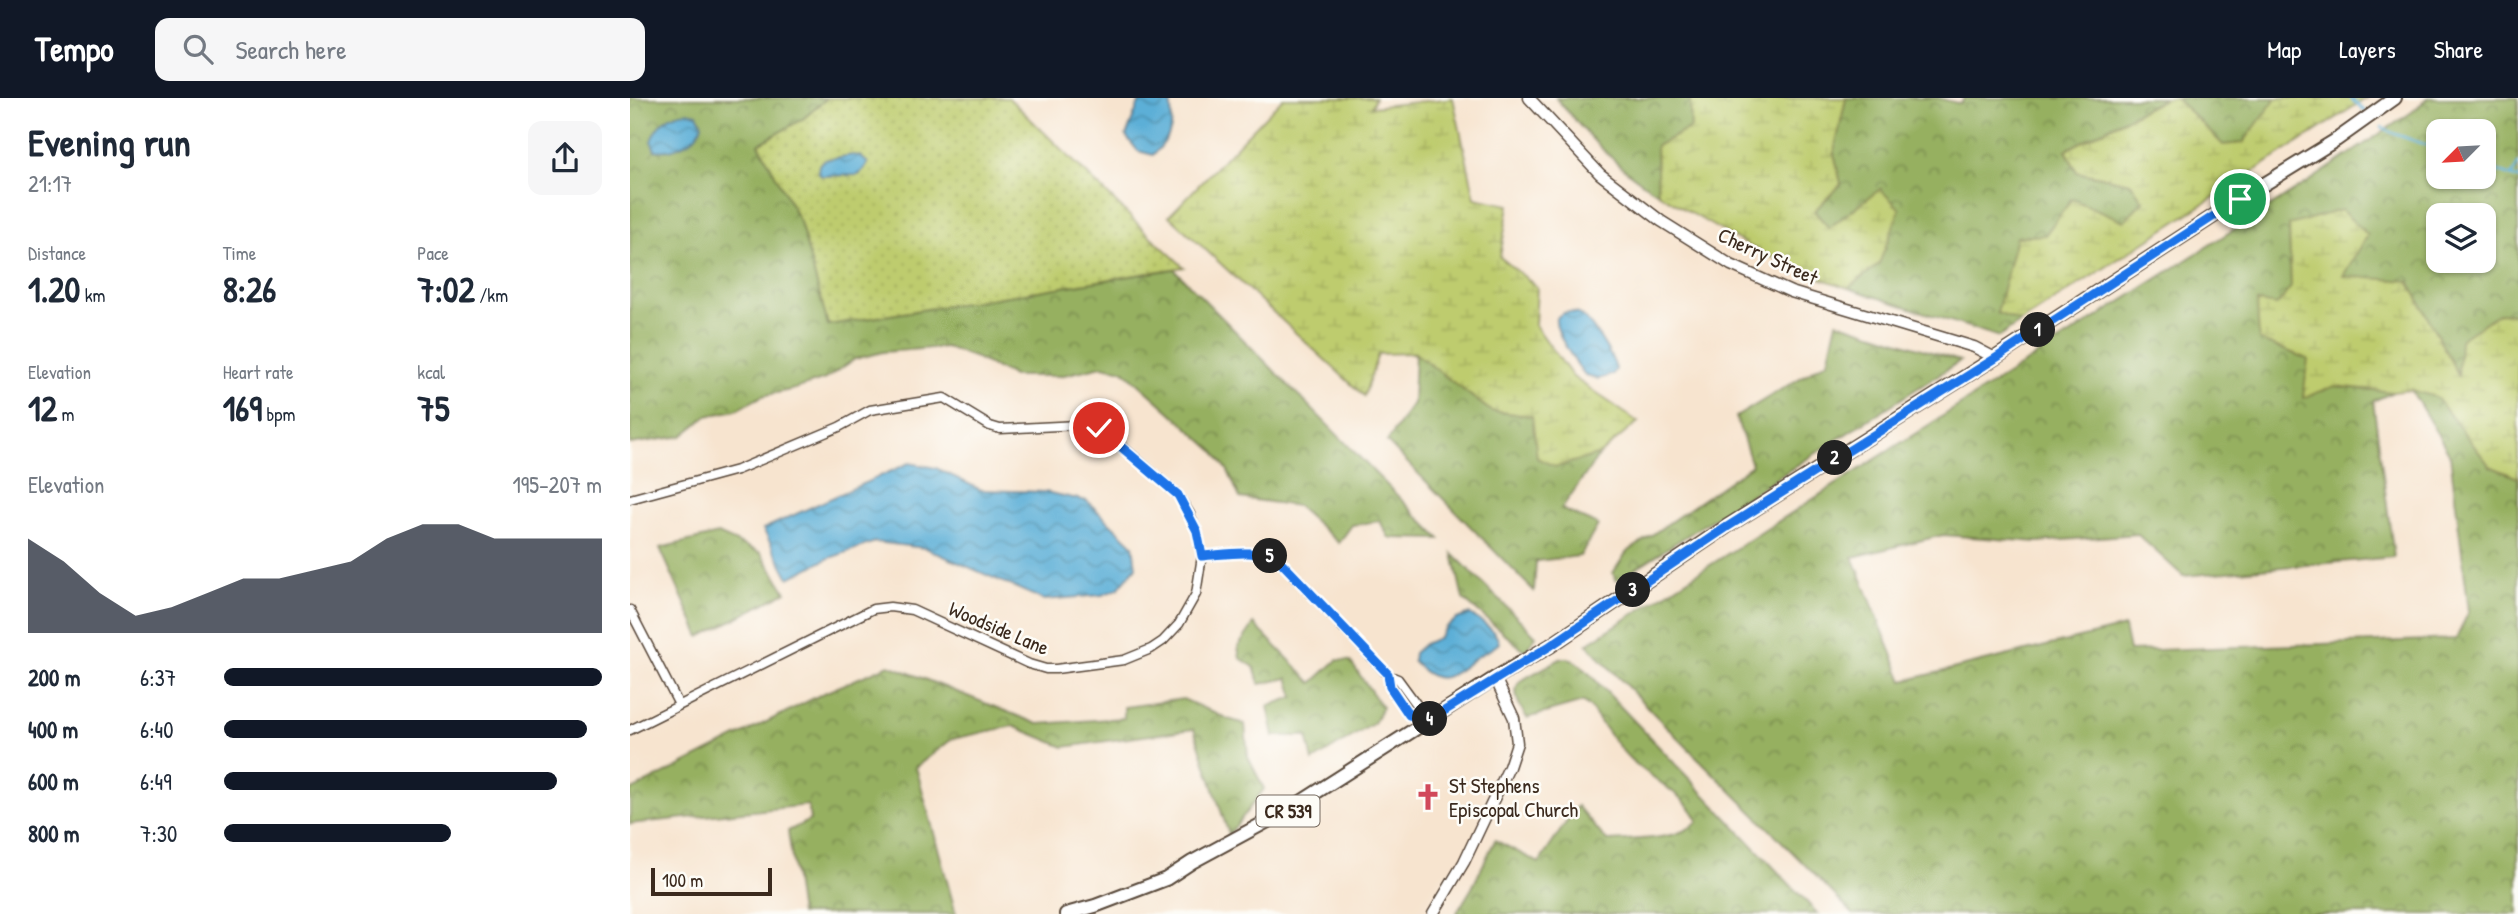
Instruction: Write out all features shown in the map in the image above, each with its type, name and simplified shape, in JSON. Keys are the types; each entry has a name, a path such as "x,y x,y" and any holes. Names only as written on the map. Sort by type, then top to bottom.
{"main road":[{"name":"CR 539","path":"1066,914 1166,879 1192,862 1290,810 1421,721 1550,646 1764,503 2336,140 2395,98"}],"street":[{"name":"Cherry Street","path":"1529,98 1600,174 1661,221 1731,265 1791,292 1974,347 1996,358"},
{"name":"Woodside Lane","path":"630,499 737,470 839,427 870,410 944,398 990,426 1000,429 1078,425 1099,428 1178,495 1197,531 1202,556 1196,594 1179,624 1151,649 1124,660 1046,669 912,610 882,608 860,614 630,730"},
{"path":"1202,556 1253,552 1264,553 1280,561 1388,674 1398,679 1408,690 1420,709 1421,721"},
{"path":"630,610 679,705"},
{"path":"1433,914 1464,862 1517,743 1514,718 1495,678"}],"green space":[{"path":"630,98 827,98 804,118 759,144 800,222 828,325 1174,269 1440,539 1389,538 1380,521 1352,525 1339,543 1297,506 1240,498 1228,471 1214,451 1123,370 1102,366 1060,376 1013,376 946,347 883,352 855,359 825,379 762,396 736,410 707,416 682,436 630,444"},
{"path":"827,98 1009,98 1184,267 828,326 759,144 804,118"},
{"path":"1283,98 1375,98 1371,107 1453,98 1475,198 1509,205 1500,257 1537,287 1535,325 1573,377 1638,422 1600,454 1556,467 1537,458 1532,416 1491,411 1415,353 1378,354 1364,396 1169,216"},
{"path":"1556,98 1690,98 1691,128 1656,146 1658,193 1603,150"},
{"path":"1690,98 1846,98 1834,153 1841,184 1814,211 1829,228 1880,189 1900,209 1879,264 1848,288 1798,269 1750,246 1658,193 1656,146 1691,128"},
{"path":"1846,98 1938,98 1961,104 1964,98 2165,98 2066,150 2077,172 2131,183 2143,201 2124,221 2072,200 2045,235 1997,313 2021,322 1999,337 1848,288 1879,264 1881,189 1829,228 1814,211 1841,184 1834,153"},
{"path":"2166,98 2176,98 2223,145 2243,143 2276,98 2367,98 2021,322 1997,313 2016,237 2045,235 2072,199 2124,221 2143,201 2131,183 2077,172 2066,150"},
{"path":"2176,98 2277,99 2243,143 2223,145"},
{"path":"2428,98 2518,98 2518,314 2499,313 2458,376 2343,277 2289,225 2291,287 2277,306 2258,302 2259,340 2308,359 2335,386 2393,392 2373,401 2394,557 2183,576 2137,534 2038,542 1943,535 1853,557 1903,681 2124,627 2129,651 2456,639 2469,611 2450,455 2411,390 2436,397 2490,466 2518,478 2518,914 1853,914 1587,644 2311,180 2412,112"},
{"path":"2341,210 2368,235 2343,276 2409,281 2458,375 2460,340 2499,313 2518,314 2518,478 2490,466 2436,397 2411,390 2393,392 2335,386 2303,398 2308,359 2259,340 2257,302 2277,305 2291,287 2289,225"},
{"path":"1837,322 1960,361 1616,581 1613,573 1626,553 1752,465 1736,417 1828,361"},
{"path":"1415,353 1491,411 1532,416 1556,466 1600,454 1561,509 1598,525 1580,556 1536,561 1534,591 1387,442 1413,403"},
{"path":"718,534 761,553 786,592 700,637 660,548"},
{"path":"1453,554 1536,636 1525,651 1463,599"},
{"path":"1254,624 1312,683 1337,660 1350,661 1382,707 1374,723 1313,761 1307,736 1274,736 1268,706 1294,697 1288,678 1260,684 1254,667 1240,658 1238,647"},
{"path":"1562,658 1569,658 1582,666 1818,914 1456,914 1495,840 1539,863 1577,806 1607,841 1668,836 1690,828 1698,821 1678,796 1630,759 1590,707 1583,702 1527,718 1519,705 1517,686 1520,681"},
{"path":"889,665 1038,724 1124,718 1124,707 1183,699 1245,724 1248,757 1264,789 1229,835 1194,729 1064,747 1013,726 952,739 916,767 956,914 800,914 788,831 810,820 808,805 630,824 630,791 824,693"}],"water":[{"path":"1141,98 1170,98 1170,130 1165,142 1153,155 1138,151 1126,136"},
{"path":"687,112 697,114 702,124 695,136 676,148 655,150 651,141 661,125 670,118"},
{"path":"860,156 868,163 859,175 822,176 818,172 823,160"},
{"path":"1563,313 1578,314 1590,324 1614,363 1616,369 1612,375 1598,379 1586,376 1582,371 1558,331 1556,318"},
{"path":"909,463 936,468 981,490 1045,492 1087,501 1133,545 1136,567 1118,589 1102,595 1044,600 925,548 875,542 827,559 789,578 763,529"},
{"path":"1470,614 1491,630 1499,643 1445,677 1430,675 1413,661 1414,653 1424,644 1438,638 1446,627 1457,619"}],"waterway":[{"path":"2350,98 2366,112"},
{"path":"2382,127 2426,145"},
{"path":"2512,175 2518,164"},
{"path":"2496,170 2518,179"}],"place":[{"name":"St Stephens Episcopal Church","path":"1428,797"}],"route":[{"path":"1099,428 1178,495 1197,531 1202,556 1253,552 1264,553 1280,561 1367,650 1388,674 1390,687 1409,715 1419,717 1423,724 1550,646 1727,527 1996,358 2240,199"}]}
